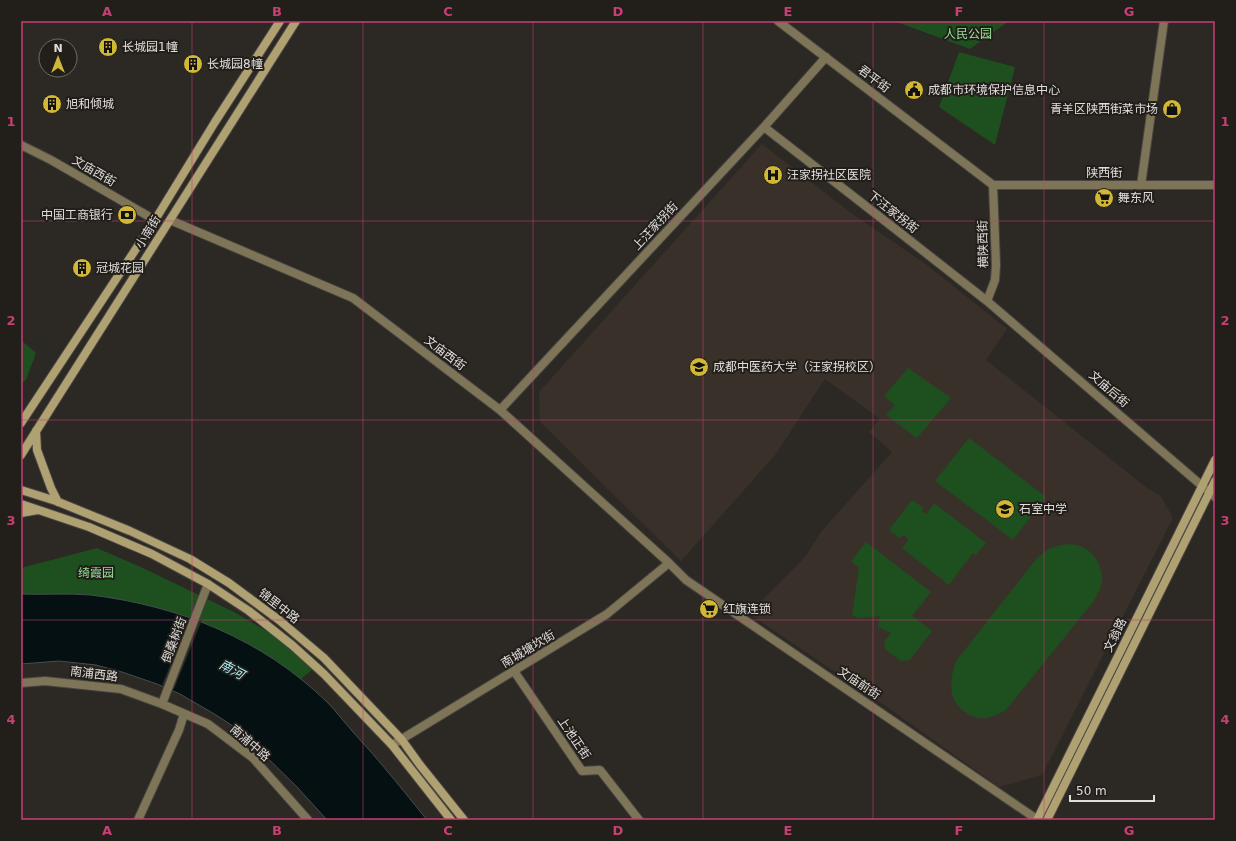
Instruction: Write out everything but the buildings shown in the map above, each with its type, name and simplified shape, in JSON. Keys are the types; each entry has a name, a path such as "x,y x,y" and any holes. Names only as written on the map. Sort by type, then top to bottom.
{"main road":[{"name":"小南街","path":"21,424 155,220 215,122 280,21"},
{"name":"小南街","path":"21,455 296,21"},
{"path":"36,431 37,450 51,488 58,502"},
{"name":"文翁路","path":"1037,820 1215,460"},
{"name":"文翁路","path":"1047,820 1212,494 1215,481"},
{"name":"锦里中路","path":"21,490 58,502 137,534 190,559 229,583 279,620 324,658 402,740 464,820"},
{"name":"锦里中路","path":"21,504 89,527 152,554 208,584 248,611 292,645 324,674 392,745 451,820"},
{"path":"21,513 40,510"}],"street":[{"name":"君平街","path":"778,21 993,185"},
{"path":"1141,185 1164,21"},
{"name":"上汪家拐街","path":"500,410 764,127 826,57"},
{"name":"下汪家拐街","path":"764,127 987,301"},
{"name":"文庙西街","path":"21,144 155,220"},
{"name":"陕西街","path":"993,185 1215,185"},
{"name":"横陕西街","path":"987,301 995,280 996,265 993,185"},
{"name":"文庙西街","path":"170,220 353,298 500,410 669,563"},
{"name":"文庙后街","path":"987,301 1212,494"},
{"name":"南城塘坎街","path":"392,745 607,614 669,563"},
{"name":"文庙前街","path":"669,563 686,580 1037,820"},
{"name":"倒桑树街","path":"162,704 208,584"},
{"name":"上池正街","path":"514,671 582,771 600,770 639,820"},
{"name":"南浦西路","path":"21,683 45,680 121,689 162,704"},
{"name":"南浦中路","path":"162,704 208,724 253,758 308,820"},
{"path":"138,820 179,730 184,714"}],"shaded area":[{"name":"石室中学","path":"762,144 851,213 927,265 1007,329 986,360 1147,488 1159,495 1173,518 1042,775 999,787 890,709 751,615 761,601 806,556 820,533 892,452 869,432 880,419 825,379 776,454 681,561 540,422 539,392"}],"green space":[{"name":"人民公园","path":"894,21 1009,21 970,49"},
{"path":"959,52 1015,67 995,145 939,107"},
{"path":"21,340 36,353 26,380 21,383"},
{"path":"908,368 951,398 917,438 886,415 895,405 884,396"},
{"path":"969,438 1046,497 1013,540 935,481"},
{"path":"912,500 924,508 922,511 926,514 934,503 986,543 976,555 973,553 949,585 902,548 908,539 905,536 899,538 889,530"},
{"path":"866,542 931,592 912,616 932,631 910,660 901,661 886,650 884,642 891,633 878,627 880,616 858,618 852,615 859,568 851,561"},
{"path":"1070,544 1087,549 1100,566 1102,581 1099,592 1093,602 1006,710 994,716 984,718 977,718 968,714 961,709 953,697 951,683 956,661 1037,558 1052,548"},
{"name":"绮霞园","path":"97,548 143,568 234,612 278,638 313,669 301,679 274,659 247,643 214,627 182,615 129,601 89,595 21,594 21,568"}],"water":[{"name":"南河","path":"21,594 82,594 124,600 188,617 247,643 275,660 302,680 327,702 382,764 427,820 327,820 297,787 239,730 180,694 157,684 96,665 59,661 21,664"}],"pier":[{"path":"190,616 202,620 174,689 162,685"}],"place":[{"name":"长城园1幢","path":"108,47"},
{"name":"长城园8幢","path":"193,64"},
{"name":"成都市环境保护信息中心","path":"914,90"},
{"name":"旭和倾城","path":"52,104"},
{"name":"青羊区陕西街菜市场","path":"1172,109"},
{"name":"汪家拐社区医院","path":"773,175"},
{"name":"舞东风","path":"1104,198"},
{"name":"中国工商银行","path":"127,215"},
{"name":"冠城花园","path":"82,268"},
{"name":"成都中医药大学（汪家拐校区）","path":"699,367"},
{"name":"石室中学","path":"1005,509"},
{"name":"红旗连锁","path":"709,609"}]}
